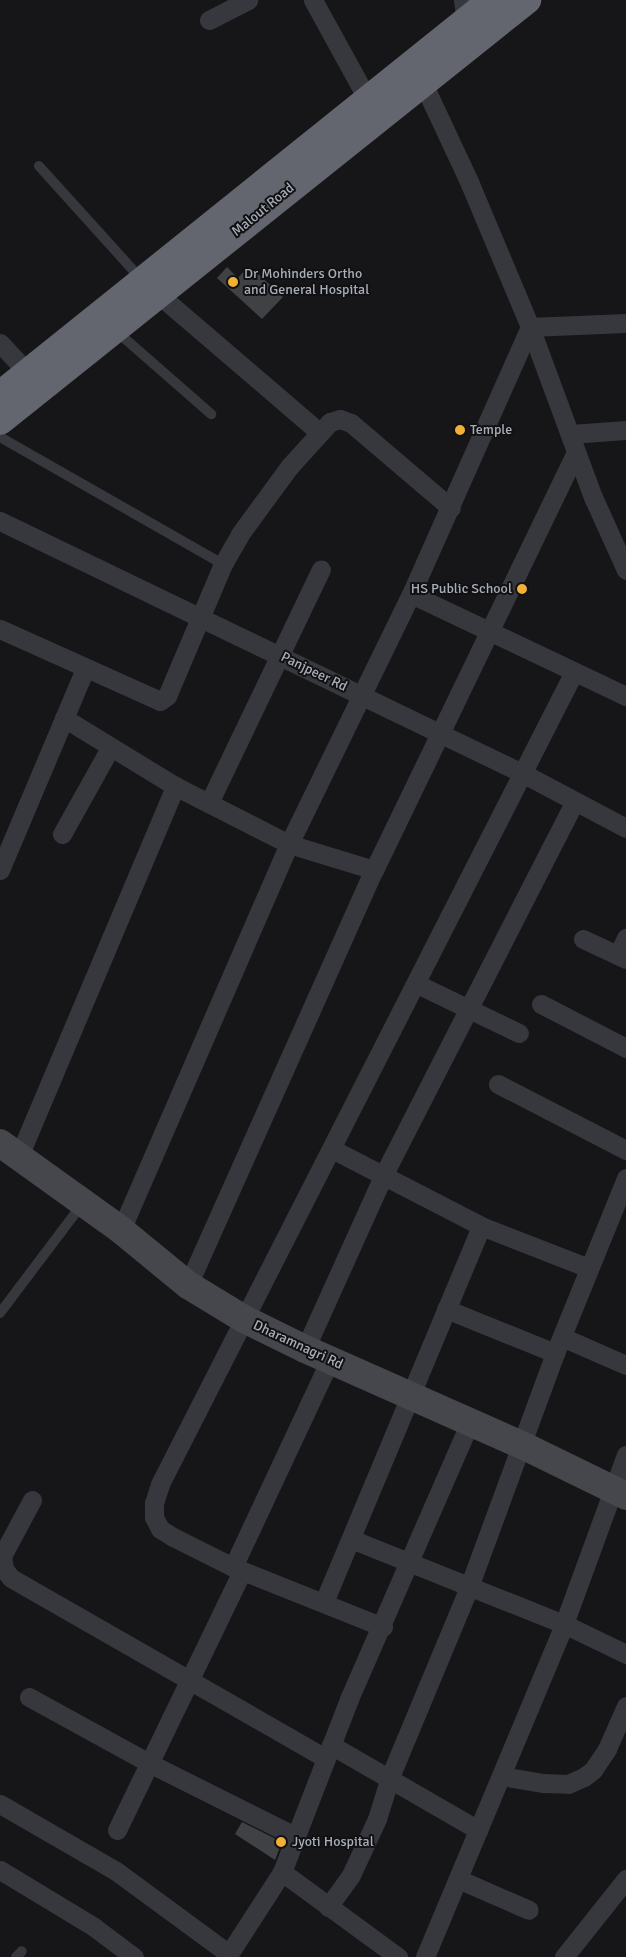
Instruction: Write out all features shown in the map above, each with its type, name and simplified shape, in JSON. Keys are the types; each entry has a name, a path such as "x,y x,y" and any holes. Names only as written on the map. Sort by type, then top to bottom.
{"highway":[{"name":"Malout Road","path":"0,421 114,329 150,287 368,100 492,0"},
{"name":"Malout Road","path":"0,395 150,287 423,84 466,21 526,0"}],"street":[{"path":"209,20 248,0"},
{"path":"312,0 368,100"},
{"path":"423,84 470,184 530,327 571,434 576,453 617,534 626,570"},
{"path":"150,287 319,432"},
{"path":"530,327 626,323"},
{"path":"121,1230 289,844 412,594 530,327"},
{"path":"0,343 28,373"},
{"path":"0,629 85,669 160,701 167,696 223,564 264,499 319,432 330,422 340,419 351,423 451,508"},
{"path":"571,434 626,430"},
{"path":"188,1284 374,870 438,733 490,632 576,453"},
{"name":"Panjpeer Rd","path":"0,521 524,774 626,828"},
{"path":"209,803 321,569"},
{"path":"412,594 626,696"},
{"path":"0,870 6,839 64,718 85,669"},
{"path":"383,1627 238,1569 160,1529 154,1518 154,1503 160,1484 417,984 574,672"},
{"path":"64,718 110,748 175,786 289,844 374,870"},
{"path":"62,834 110,748"},
{"path":"9,1150 175,786"},
{"path":"305,1349 383,1176 575,801"},
{"path":"583,939 622,957 626,938"},
{"path":"417,984 519,1033"},
{"path":"541,1004 626,1048"},
{"path":"498,1084 626,1150"},
{"path":"332,1149 481,1226 589,1268"},
{"name":"Dharamnagri Rd","path":"9,1150 121,1230 188,1284 244,1319 305,1349 522,1445 620,1493"},
{"path":"328,1907 364,1849 390,1777 469,1587 558,1345 626,1178"},
{"path":"324,1602 481,1226"},
{"path":"446,1309 558,1345 626,1364"},
{"path":"117,1830 188,1681 330,1360"},
{"path":"0,1804 116,1871 228,1956 282,1872 328,1752 412,1561 470,1422"},
{"path":"425,1957 620,1493 626,1454"},
{"path":"32,1500 2,1556 4,1569 11,1578 188,1681 328,1752 390,1777 478,1830"},
{"path":"351,1539 412,1561 469,1587 564,1624 626,1654"},
{"path":"29,1698 149,1763 295,1836"},
{"path":"501,1776 543,1784 568,1784 584,1777 593,1770 606,1749 626,1706"},
{"path":"0,1870 94,1927 134,1957"},
{"path":"282,1872 328,1907 378,1951 398,1957"},
{"path":"458,1879 529,1910"},
{"path":"564,1957 622,1890"}],"lane":[{"path":"39,166 150,287"},
{"path":"114,329 211,414"},
{"path":"0,438 223,564"},
{"path":"0,1314 83,1203"}],"building":[{"path":"227,267 238,278 243,272 248,276 254,270 283,297 262,319 217,278"},
{"path":"242,1822 282,1842 275,1860 235,1834"}],"place":[{"name":"Dr Mohinders Ortho and General Hospital","path":"233,282"},
{"name":"Temple","path":"460,430"},
{"name":"HS Public School","path":"522,589"},
{"name":"Jyoti Hospital","path":"281,1842"}]}
